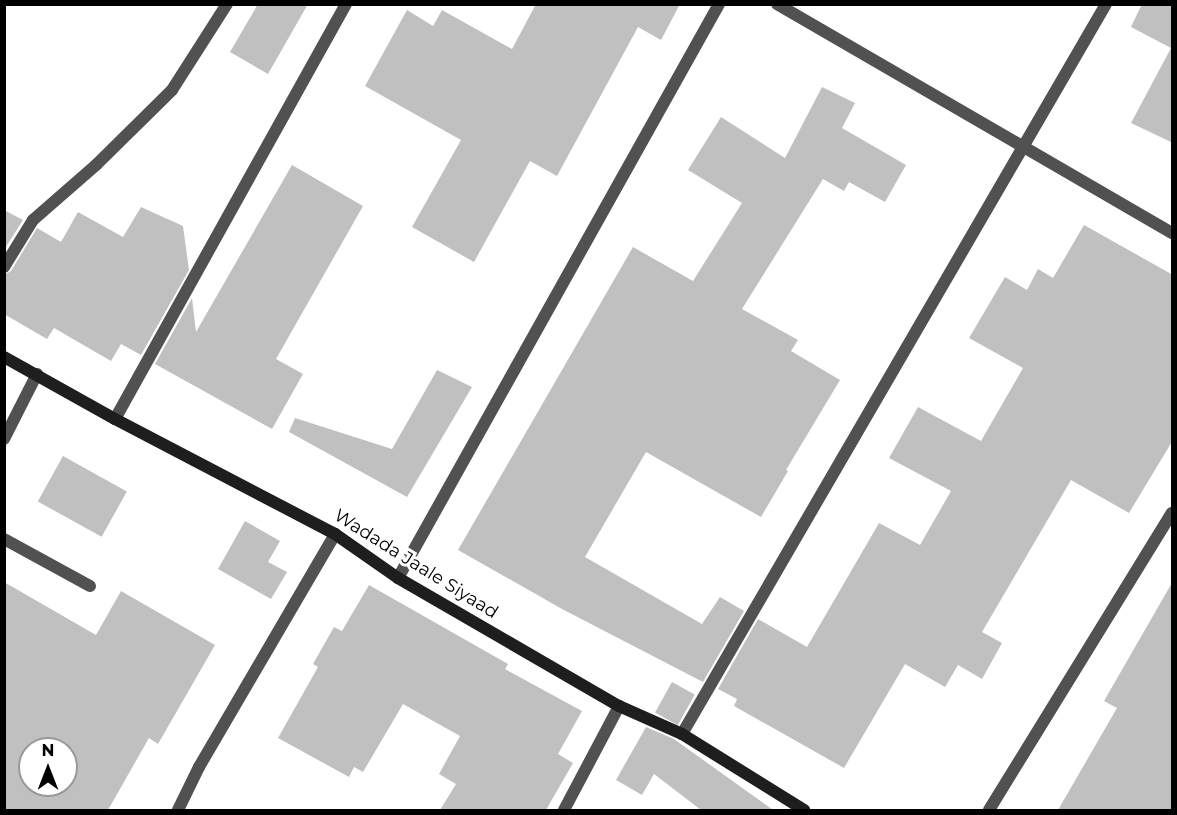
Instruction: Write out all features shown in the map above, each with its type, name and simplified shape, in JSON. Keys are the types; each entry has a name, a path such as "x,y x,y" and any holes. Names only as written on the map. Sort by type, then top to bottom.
{"main road":[{"name":"Wadada Jaale Siyaad","path":"4,357 115,419 335,534 398,578 620,706 682,734 804,810"}],"street":[{"path":"4,267 33,220 96,165 172,90 227,4"},
{"path":"115,419 346,4"},
{"path":"398,578 719,4"},
{"path":"777,4 1173,232"},
{"path":"682,734 1106,4"},
{"path":"4,439 37,374"},
{"path":"989,810 1173,513"},
{"path":"178,810 199,766 335,534"},
{"path":"4,539 90,586"},
{"path":"564,810 620,706"}],"building":[{"path":"258,4 308,4 268,74 230,52"},
{"path":"536,4 680,4 661,40 638,27 557,176 530,161 474,262 412,227 461,140 365,86 407,10 433,26 442,10 512,49"},
{"path":"1142,4 1173,4 1173,143 1131,123 1171,48 1131,27"},
{"path":"822,87 855,103 842,128 906,165 885,202 849,182 844,191 823,179 742,309 798,340 791,351 840,380 786,470 788,471 761,517 646,452 585,557 702,624 720,597 744,611 703,682 562,609 458,550 633,247 693,281 742,203 688,170 721,117 785,158"},
{"path":"292,165 363,206 276,359 303,374 272,429 155,364 192,298 196,332"},
{"path":"141,207 183,226 189,270 141,355 121,344 111,361 54,328 47,339 4,314 4,275 11,271 37,228 61,242 78,212 123,237"},
{"path":"4,210 23,220 4,250"},
{"path":"1084,225 1173,275 1173,440 1129,513 1071,480 982,632 1002,643 982,679 958,665 945,687 905,664 844,768 734,706 737,699 718,689 758,619 807,647 879,523 920,545 951,491 889,458 918,407 981,441 1023,368 969,338 1005,277 1027,290 1038,269 1053,278"},
{"path":"437,370 472,387 407,497 289,432 295,418 392,449"},
{"path":"63,456 127,491 102,537 38,501"},
{"path":"245,521 280,541 268,562 287,572 271,599 218,569"},
{"path":"1173,581 1173,810 1058,810 1117,708 1104,701"},
{"path":"4,582 96,635 121,591 215,645 158,744 149,738 108,810 4,810"},
{"path":"369,585 508,664 505,669 582,711 558,754 573,763 546,810 440,810 456,784 439,774 460,736 403,704 363,772 354,767 349,777 278,738 318,667 313,664 334,627 342,631"},
{"path":"672,682 695,695 678,725 655,713"},
{"path":"646,727 674,739 773,810 701,810 654,774 642,795 616,780"}]}
